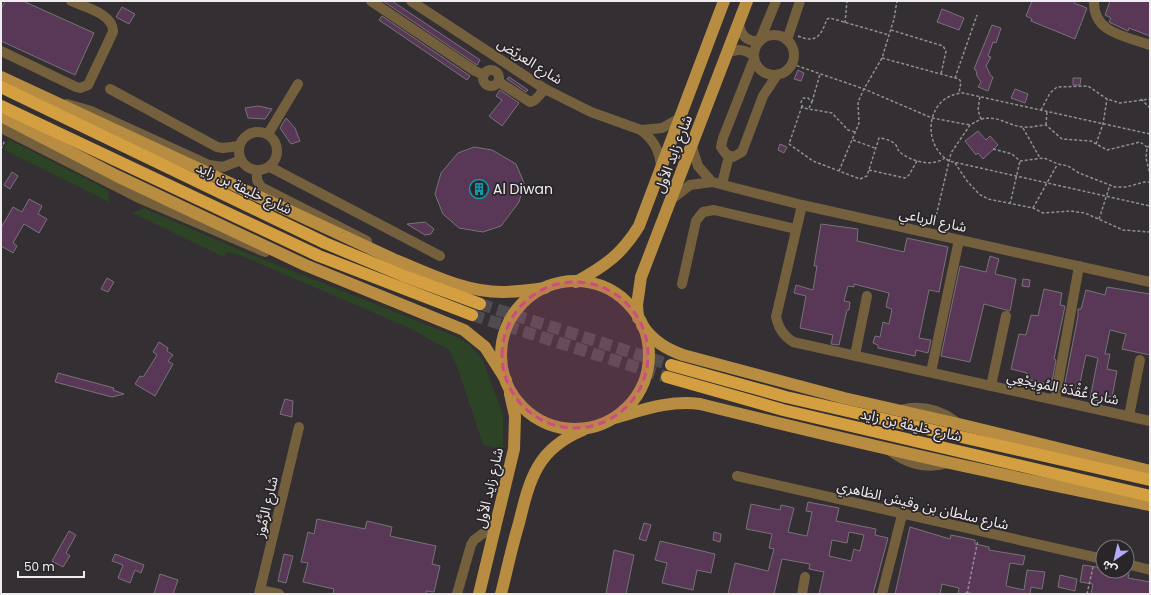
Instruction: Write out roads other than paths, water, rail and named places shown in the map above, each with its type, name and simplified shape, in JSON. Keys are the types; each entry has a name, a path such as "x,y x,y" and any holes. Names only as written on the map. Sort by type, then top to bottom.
{"highway":[{"name":"شارع خليفة بن زايد","path":"3,80 325,243 404,276 480,304"},
{"path":"1,106 319,256 472,315"},
{"name":"شارع خليفة بن زايد","path":"671,365 794,399 1150,480"},
{"name":"شارع خليفة بن زايد","path":"667,377 805,416 1150,496"}],"main road":[{"name":"شارع زايد الأول","path":"576,282 607,264 631,240 647,208 724,1"},
{"name":"شارع زايد الأول","path":"614,418 629,406 644,381 648,353 637,305 641,277 673,198 747,1"},
{"path":"3,80 57,103 393,259 466,287 481,290 513,292 545,288 564,282 576,282 598,286 612,292 624,301 649,336 660,344 684,355 837,396 1150,471"},
{"path":"1,116 117,176 305,265 464,330 485,347 519,403 542,421 569,428 588,428"},
{"name":"شارع زايد الأول","path":"479,594 514,449 516,433 515,416 501,355 503,338 513,315 524,302 545,288"},
{"path":"501,594 530,480 545,458 560,443 574,434 614,418 665,404 690,403 888,449 1150,505"}],"street":[{"path":"1,51 76,87 85,87 91,81 113,32 113,28 110,20 71,1"},
{"path":"371,1 475,71 484,75"},
{"name":"شارع العريّض","path":"411,1 545,88 591,112 641,130 654,142 659,154 661,167"},
{"path":"776,1 760,41 755,48 754,58 722,143 723,151 729,156 736,156 742,152 763,96 777,75"},
{"path":"727,53 738,49 749,52 762,72 777,75 784,73 792,64 794,54 788,36 800,1"},
{"path":"1094,1 1095,16 1103,27 1150,45"},
{"path":"739,23 739,29 747,40 753,42 760,41 772,35 788,36"},
{"path":"496,71 503,61"},
{"path":"490,69 496,71 500,76 499,82 494,86 488,85 484,81 484,75 490,69"},
{"path":"499,82 530,102 535,100 545,88"},
{"path":"268,134 298,84"},
{"path":"110,89 217,147 223,148 240,146"},
{"path":"57,103 91,111 209,165 223,167 241,160"},
{"name":"شارع العريّض","path":"641,130 662,128 680,118"},
{"path":"1,128 173,213 264,252 305,265"},
{"path":"262,132 268,134 275,141 278,150 276,159 270,166 257,171 245,165 241,160 240,146 242,140 251,133 262,132"},
{"path":"692,147 698,166 712,182"},
{"path":"722,184 729,156"},
{"path":"270,166 440,256"},
{"path":"257,171 257,180 261,187 360,237 393,259"},
{"name":"شارع الرباعي","path":"673,198 690,185 712,182 802,205 1150,282"},
{"name":"شارع عُقْدَة المُوِيجْعِي","path":"802,205 777,307 776,317 779,327 785,336 793,342 1150,421"},
{"path":"682,284 696,221 702,212 714,210 796,229"},
{"path":"931,372 959,240"},
{"path":"1055,400 1079,266"},
{"path":"855,355 867,296"},
{"name":"شارع عُقْدَة المُوِيجْعِي","path":"991,386 1006,316"},
{"name":"شارع عُقْدَة المُوِيجْعِي","path":"1129,416 1140,360"},
{"name":"شارع الرُّمُوز","path":"260,592 299,426"},
{"name":"شارع سلطان بن وقيش الظاهري","path":"736,476 1095,557"},
{"path":"882,594 902,514"},
{"path":"457,594 471,545 474,540 496,524"},
{"path":"1135,566 1150,570"},
{"path":"802,594 805,577"},
{"path":"260,592 279,594"}],"tunnel":[{"path":"480,304 671,365"},
{"path":"472,315 667,377"}],"place":[{"name":"Al Diwan","path":"479,189"}]}
